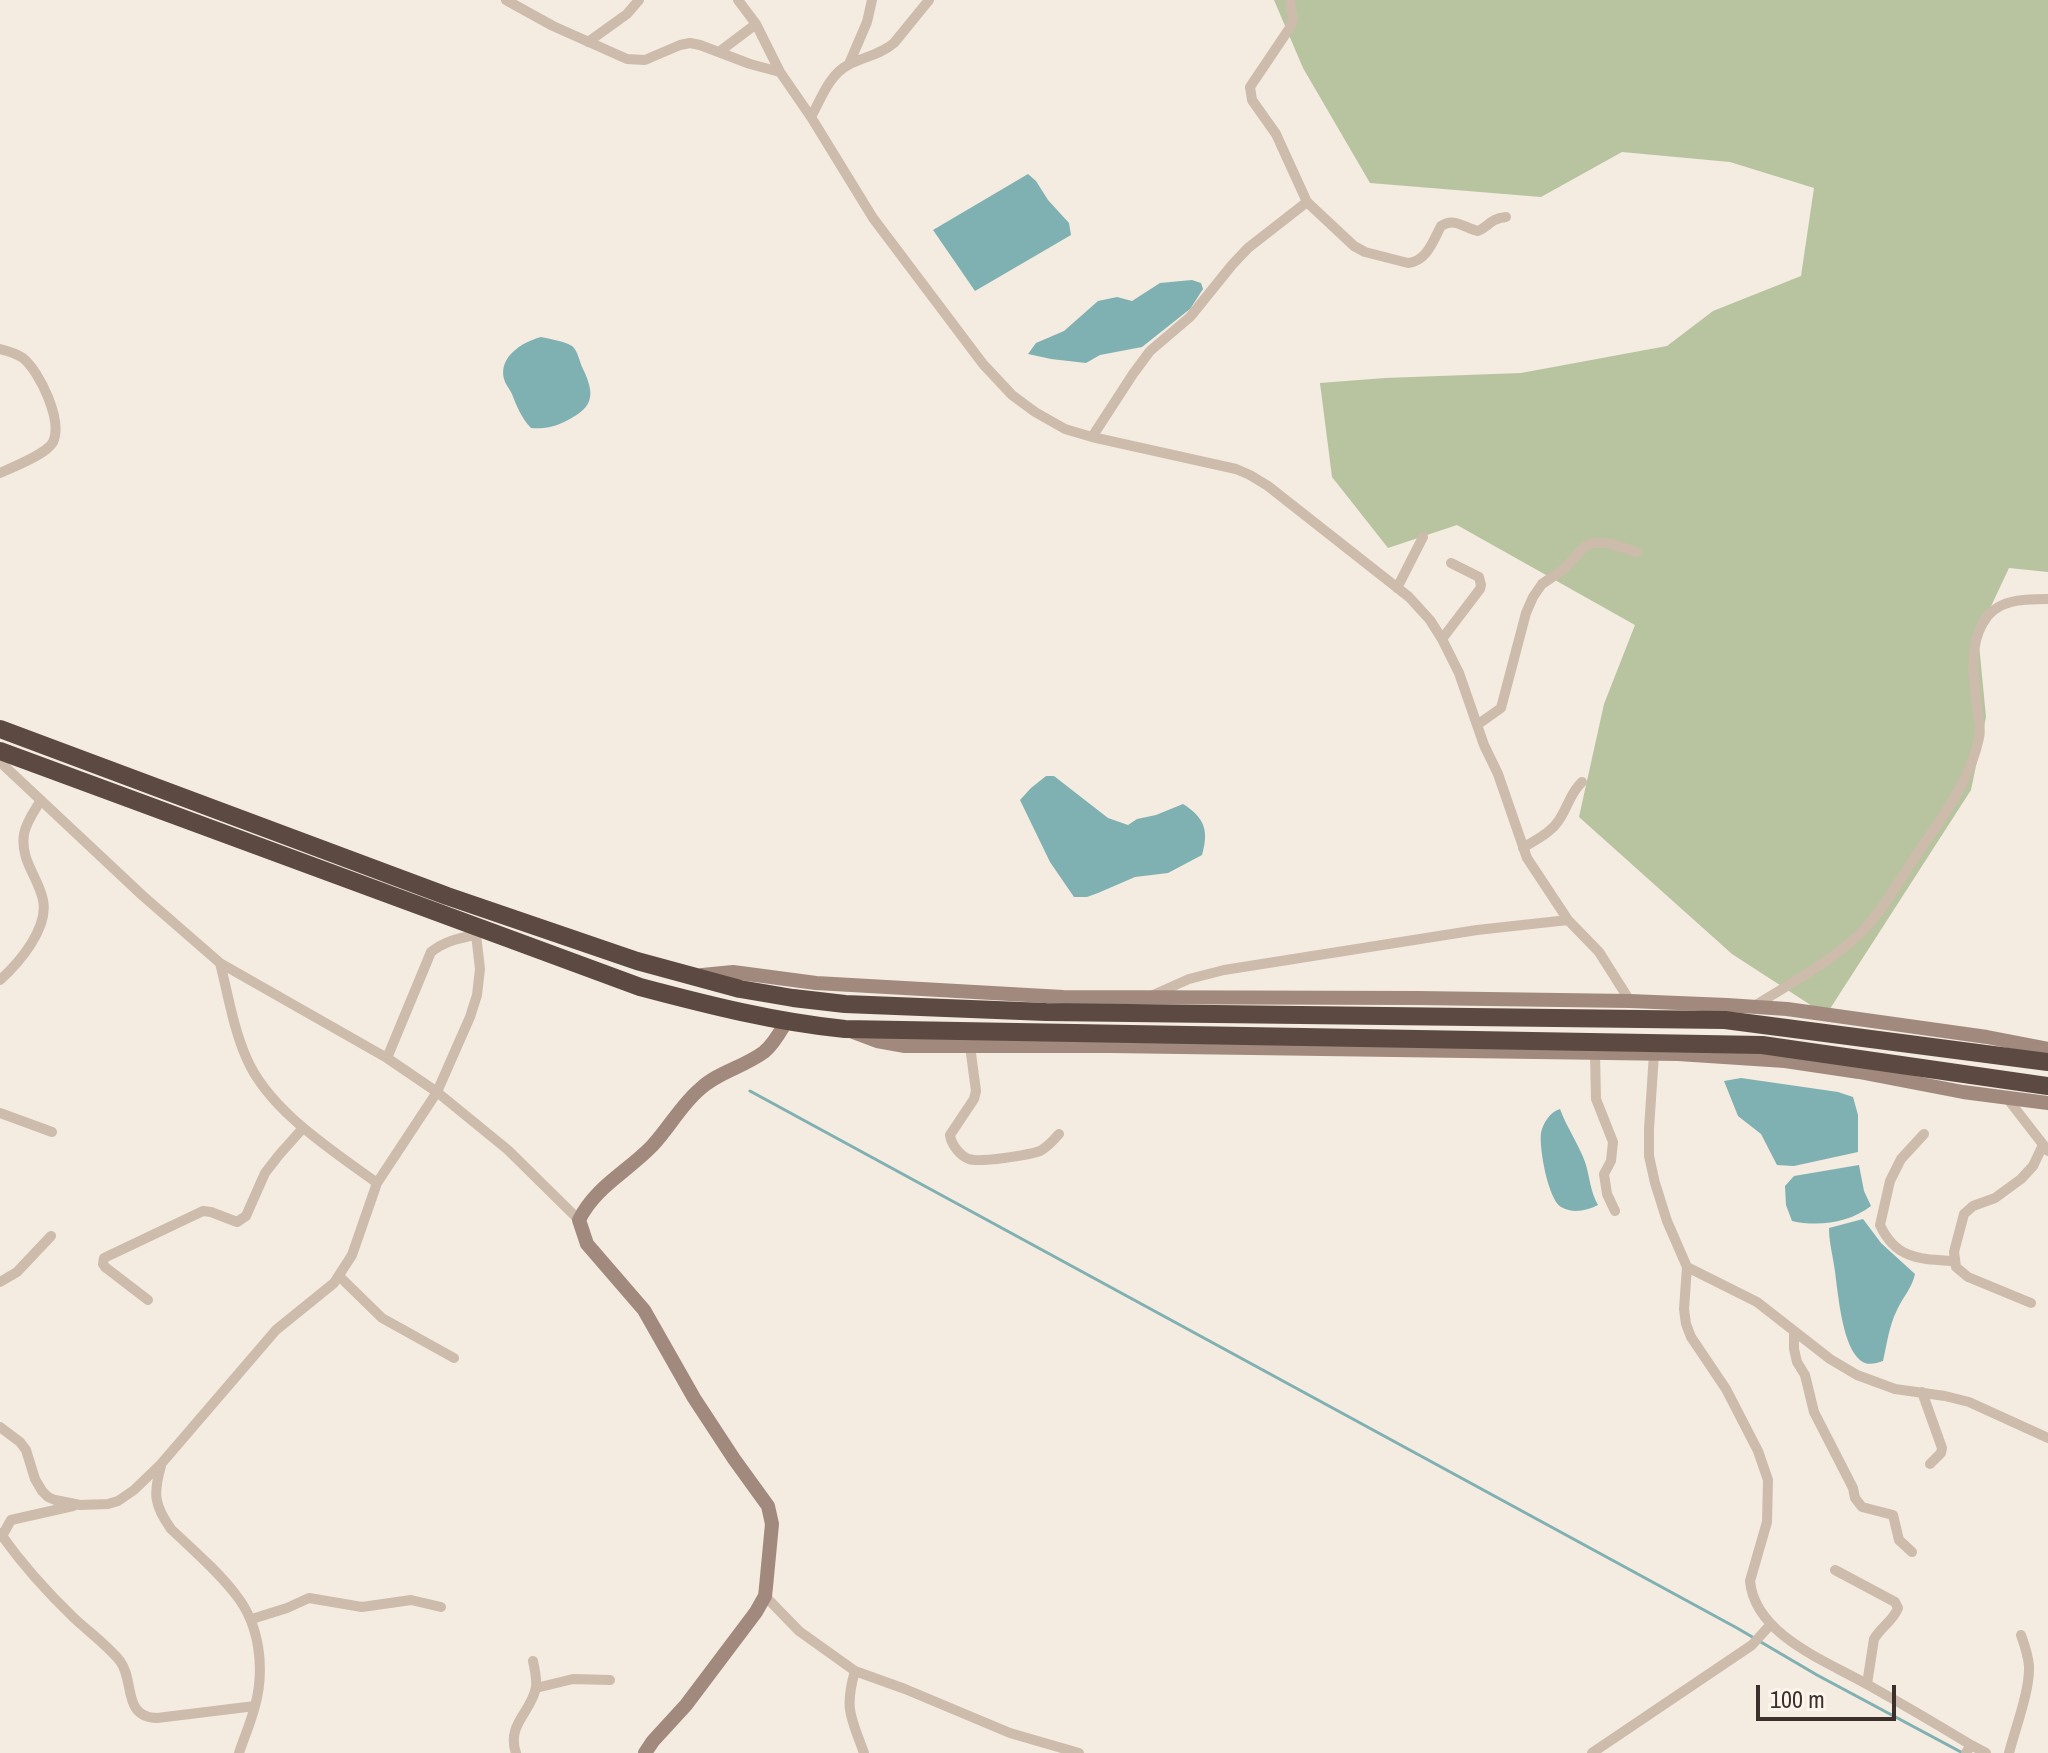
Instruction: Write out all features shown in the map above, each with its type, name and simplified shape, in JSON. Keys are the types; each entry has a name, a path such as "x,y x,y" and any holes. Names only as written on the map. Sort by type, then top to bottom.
{"highway":[{"path":"0,729 447,896 637,961 740,989 793,998 876,1005 1046,1012 1725,1020 2048,1062"},
{"path":"0,751 476,930 640,987 786,1022 845,1029 1762,1045 2048,1086"}],"street":[{"path":"506,0 553,26 627,59 655,57 690,43 780,72"},
{"path":"588,42 619,21 639,0"},
{"path":"738,0 756,24 780,72 873,218 983,364 1012,395 1065,429 1236,469 1250,475 1409,597 1430,620 1459,673 1527,858 1568,920 1599,952 1630,1001"},
{"path":"849,64 867,22 872,0"},
{"path":"811,117 832,78 849,64 887,49 929,0"},
{"path":"1290,0 1293,19 1289,29 1250,87 1250,93 1276,134 1307,202 1354,246 1365,252 1408,263 1424,257 1441,226 1446,223 1457,223 1478,231 1490,221 1506,217"},
{"path":"719,52 756,24"},
{"path":"1092,437 1150,351 1190,317 1248,248 1307,202"},
{"path":"0,349 23,359 32,369 43,386 56,431 53,444 45,451 0,473"},
{"path":"1397,588 1423,537"},
{"path":"1477,725 1501,708 1526,613 1542,584 1592,543 1608,543 1637,552"},
{"path":"1442,639 1481,585 1479,577 1451,563"},
{"path":"1753,1007 1850,945 1867,929 1948,810 1975,755 1980,733 1973,664 1982,623 1995,608 2005,603 2048,599"},
{"path":"0,762 143,896 220,963 387,1058 437,1092 508,1150 579,1220 587,1244 644,1310 694,1398 768,1506 772,1524 765,1596 686,1705 645,1753"},
{"path":"1523,848 1558,823 1571,795 1582,782"},
{"path":"0,980 17,965 40,927 43,900 25,856 23,839 24,830 41,800"},
{"path":"1148,996 1189,979 1224,970 1477,930 1568,920"},
{"path":"255,1706 157,1718 139,1713 132,1702 121,1663 71,1615 1,1534 11,1520 80,1505 108,1504 134,1490 161,1464 276,1330 334,1283 352,1255 377,1183 437,1092 477,995 480,969 476,930 441,944 431,952 387,1058"},
{"path":"220,963 238,1036 256,1077 303,1128 377,1183"},
{"path":"690,976 733,972 794,981 1063,997 1630,1001 1753,1007 1987,1037 2048,1049"},
{"path":"579,1220 585,1206 639,1160 700,1088 766,1050 786,1022"},
{"path":"845,1029 891,1045 1744,1057 2048,1103"},
{"path":"970,1046 976,1091 950,1135 952,1144 965,1158 975,1160 1032,1153 1048,1146 1059,1134"},
{"path":"1595,1054 1596,1099 1613,1142 1611,1161 1604,1174 1607,1194 1615,1211"},
{"path":"1654,1054 1649,1156 1667,1221 1687,1267 1686,1324 1691,1337 1726,1389 1758,1451 1768,1480 1767,1522 1750,1581 1767,1628 1867,1684 1969,1749 1986,1753"},
{"path":"2007,1098 2045,1148 2021,1179 1995,1198 1973,1206 1964,1214 1954,1261 1956,1267 1968,1277 2031,1303"},
{"path":"0,1113 52,1132"},
{"path":"148,1300 105,1267 104,1258 203,1211 237,1222 242,1220 265,1173 303,1128"},
{"path":"1924,1134 1901,1159 1890,1181 1880,1225 1892,1246 1903,1253 1920,1259 1954,1261"},
{"path":"0,1282 17,1272 51,1236"},
{"path":"1687,1267 1757,1302 1830,1359 1857,1375 1895,1389 1969,1402 2048,1438"},
{"path":"339,1276 382,1318 454,1358"},
{"path":"1794,1331 1797,1362 1805,1375 1814,1412 1853,1488 1855,1498 1862,1507 1893,1515 1899,1540 1912,1552"},
{"path":"1922,1392 1942,1448 1930,1464"},
{"path":"0,1427 26,1450 42,1491 55,1500 80,1505"},
{"path":"161,1464 155,1486 163,1517 171,1529 237,1595 252,1619 260,1659 259,1683 255,1706 239,1753"},
{"path":"1835,1570 1895,1602 1898,1608 1874,1639 1867,1684"},
{"path":"765,1596 799,1631 855,1671 1010,1733 1073,1752"},
{"path":"252,1619 309,1598 362,1607 411,1600 441,1607"},
{"path":"1592,1753 1752,1645 1767,1628"},
{"path":"2009,1753 2029,1668 2021,1635"},
{"path":"516,1753 514,1736 517,1723 536,1688 533,1661"},
{"path":"855,1671 848,1706 864,1753"},
{"path":"536,1688 573,1679 610,1680"}],"green space":[{"path":"1274,0 2048,0 2048,572 2009,568 1978,634 1986,717 1971,790 1826,1015 1732,954 1579,817 1604,704 1635,625 1457,525 1388,548 1332,477 1320,383 1521,373 1667,346 1713,311 1801,276 1814,188 1730,162 1622,152 1541,197 1370,183 1303,68"}],"water":[{"path":"1028,174 1069,223 1071,235 975,291 933,230"},
{"path":"1192,280 1201,283 1203,289 1190,309 1142,347 1100,355 1086,363 1028,354 1036,343 1064,331 1098,301 1117,297 1132,301 1160,283"},
{"path":"541,337 574,348 589,386 590,399 583,410 563,422 550,427 531,428 520,412 503,373 512,352"},
{"path":"1046,776 1054,776 1108,818 1128,825 1183,804 1201,820 1205,832 1202,855 1168,873 1135,877 1087,897 1074,897 1050,862 1020,800"},
{"path":"1741,1078 1838,1092 1853,1097 1858,1115 1858,1152 1794,1166 1777,1165 1761,1134 1738,1116 1724,1081"},
{"path":"1560,1109 1585,1162 1598,1205 1584,1210 1561,1207 1552,1194 1545,1173 1541,1133 1548,1118"},
{"path":"1859,1165 1864,1191 1871,1206 1833,1222 1812,1224 1792,1221 1786,1205 1785,1186 1794,1176"},
{"path":"1863,1219 1881,1243 1915,1274 1892,1322 1883,1361 1872,1364 1857,1357 1846,1333 1829,1233 1829,1228"}],"waterway":[{"path":"750,1091 1961,1752"}]}
